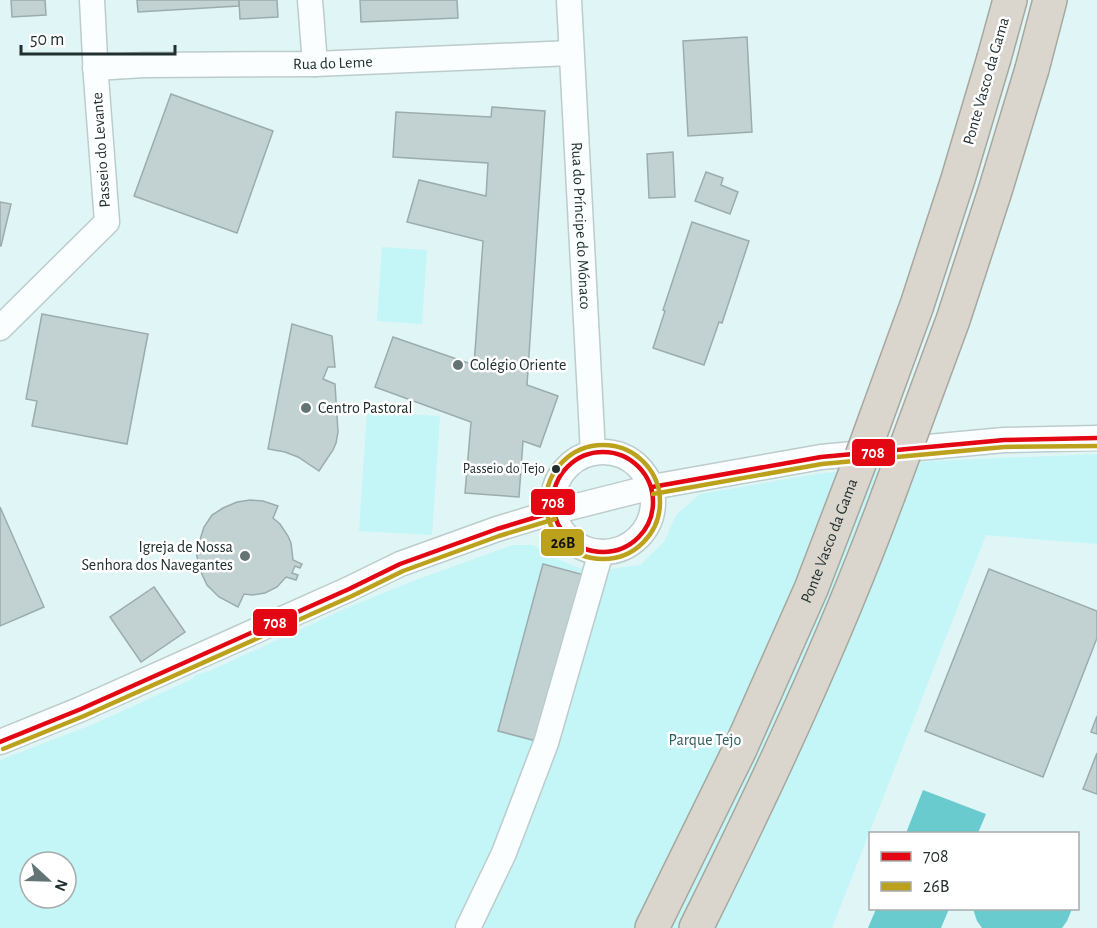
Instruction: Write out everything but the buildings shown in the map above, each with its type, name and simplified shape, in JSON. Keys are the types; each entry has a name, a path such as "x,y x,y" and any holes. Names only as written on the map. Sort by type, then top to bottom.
{"highway":[{"name":"Ponte Vasco da Gama","path":"651,928 740,749 811,589 917,305 958,178 1010,0"},
{"path":"696,928 774,766 824,654 878,522 957,309 1029,80 1050,0"}],"street":[{"name":"Passeio do Levante","path":"0,328 107,222 92,0"},
{"path":"310,0 315,64"},
{"name":"Rua do Príncipe do Mónaco","path":"569,0 593,453"},
{"name":"Rua do Leme","path":"95,68 144,65 315,64 571,53"},
{"path":"0,741 81,709 400,564 497,529 553,512 652,487 821,457 1004,440 1097,438"},
{"path":"593,453 619,454 631,460 641,468 652,487 651,518 645,529 626,546 614,550 601,552 578,545 560,528 553,512 554,493 557,482 564,471 582,456 593,453"},
{"path":"468,928 504,853 546,744 601,552"}],"green space":[{"path":"382,247 427,250 422,324 377,321"},
{"path":"367,412 440,416 432,535 359,531"},
{"name":"Parque Tejo","path":"1097,454 1097,544 986,535 832,928 0,928 0,760 94,724 192,679 196,675 349,607 513,545 533,545 557,559 596,571 640,565 664,542 676,515 700,494 816,474 932,461"}],"water":[{"path":"923,790 986,814 978,832 906,832"},
{"path":"875,910 949,910 941,928 868,928"},
{"path":"974,910 1072,910 1062,928 982,928"}],"transit line":[{"name":"708","path":"652,487 821,457 1004,440 1097,438"},
{"name":"26B","path":"603,445 625,449 635,454 651,470 656,480 660,502 656,524 651,534 635,550 625,555 603,559 581,555 571,550 555,534 550,524 546,502 550,480 555,470 571,454 581,449 603,445"},
{"name":"26B","path":"653,494 822,464 1004,447 1097,446"},
{"name":"708","path":"603,452 622,456 638,467 649,483 653,502 649,521 638,537 622,548 603,552 584,548 568,537 557,521 553,502 557,483 568,467 584,456 603,452"},
{"name":"708","path":"0,742 81,709 400,564 497,529 553,512"},
{"name":"26B","path":"3,749 84,716 403,571 499,536 555,519"}],"place":[{"name":"Colégio Oriente","path":"458,365"},
{"name":"Centro Pastoral","path":"306,408"},
{"name":"Passeio do Tejo","path":"556,469"},
{"name":"Igreja de Nossa Senhora dos Navegantes","path":"245,556"}]}
